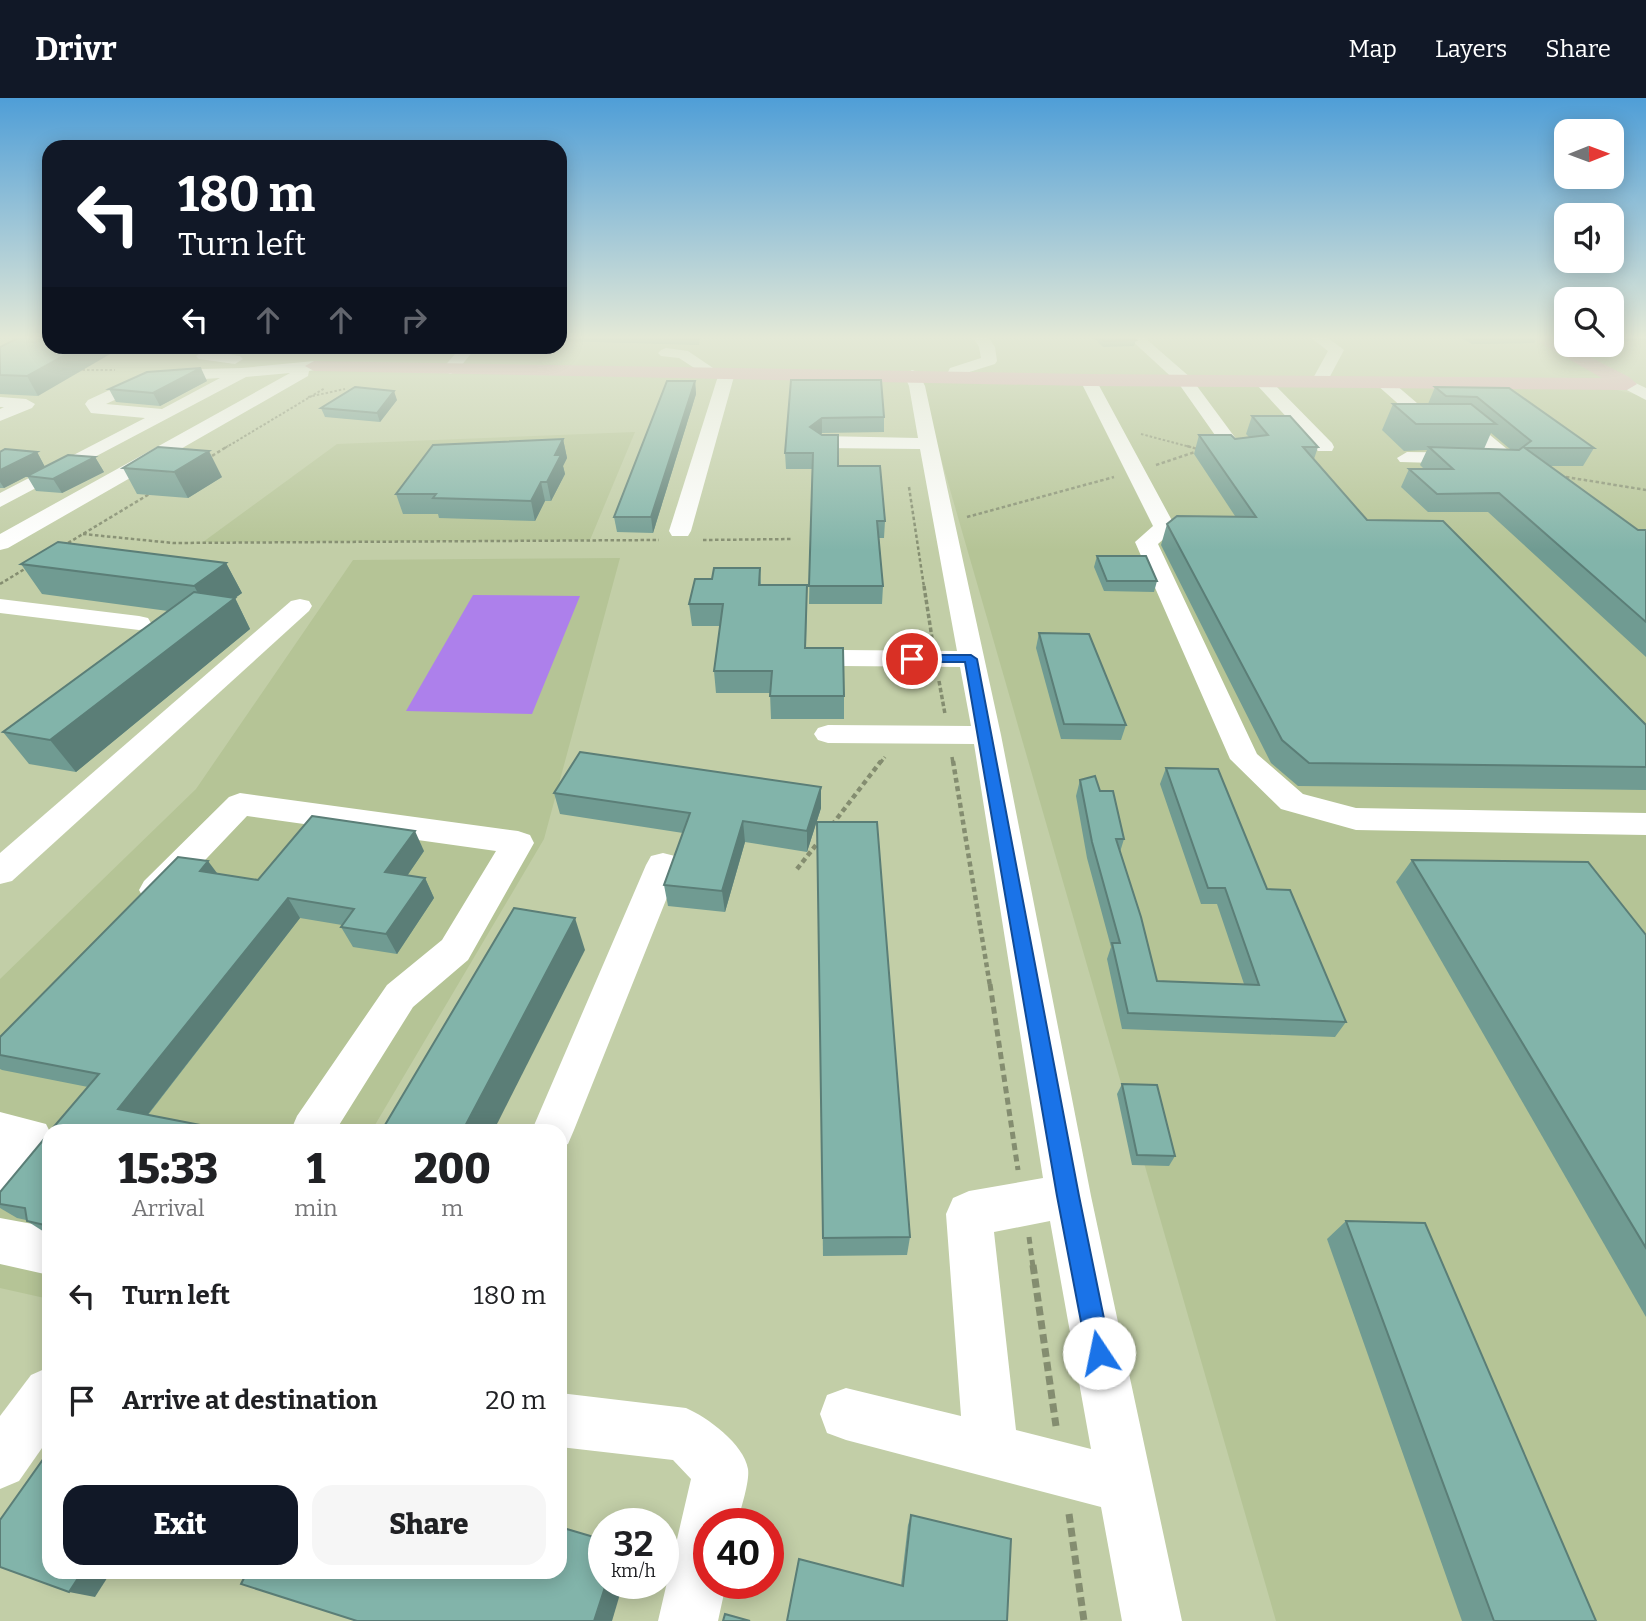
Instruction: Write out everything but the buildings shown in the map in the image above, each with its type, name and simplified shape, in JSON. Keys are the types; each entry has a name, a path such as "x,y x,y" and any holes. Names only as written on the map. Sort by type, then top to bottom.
{"street":[{"path":"0,416 17,408"},
{"path":"96,408 222,418"},
{"path":"0,501 177,408"},
{"path":"0,543 240,408"},
{"path":"682,537 711,408"},
{"path":"916,408 915,443 953,659 987,735 1046,1200 1125,1485 1152,1621"},
{"path":"1102,408 1165,528 1146,542 1245,760 1292,802 1356,819 1646,824"},
{"path":"1205,408 1236,451"},
{"path":"1288,408 1325,447"},
{"path":"1407,458 1509,459 1461,420 1427,420 1413,408"},
{"path":"822,442 915,443"},
{"path":"0,511 50,515"},
{"path":"0,606 139,623"},
{"path":"0,872 300,606"},
{"path":"842,658 953,659"},
{"path":"828,734 987,735"},
{"path":"135,912 240,804 519,843 455,950 400,996 317,1124"},
{"path":"555,1124 663,865"},
{"path":"0,1132 31,1138 0,1174"},
{"path":"991,1451 969,1214 1046,1200"},
{"path":"0,1241 42,1250"},
{"path":"0,1462 42,1403"},
{"path":"846,1414 1125,1485"},
{"path":"567,1421 686,1436 721,1470 713,1508"},
{"path":"688,1621 693,1598"}],"path":[{"path":"202,462 292,408"},
{"path":"1111,427 1209,452 1236,451"},
{"path":"915,443 953,659 948,735 973,873 1046,1200 1062,1469 1084,1621"},
{"path":"1549,474 1646,490"},
{"path":"63,546 154,491"},
{"path":"83,534 173,543 682,537 793,539"},
{"path":"0,584 32,565"},
{"path":"830,828 902,735"},
{"path":"797,869 821,838"}],"shaded area":[{"path":"927,408 1646,408 1646,1621 1276,1621"},
{"path":"635,432 590,540 203,542 337,444"},
{"path":"620,558 544,839 376,1124 42,1124 42,1297 0,1288 0,979 196,789 353,560"},
{"path":"473,595 580,596 532,714 406,711"}],"route":[{"path":"912,659 971,659 1099,1353"}]}
